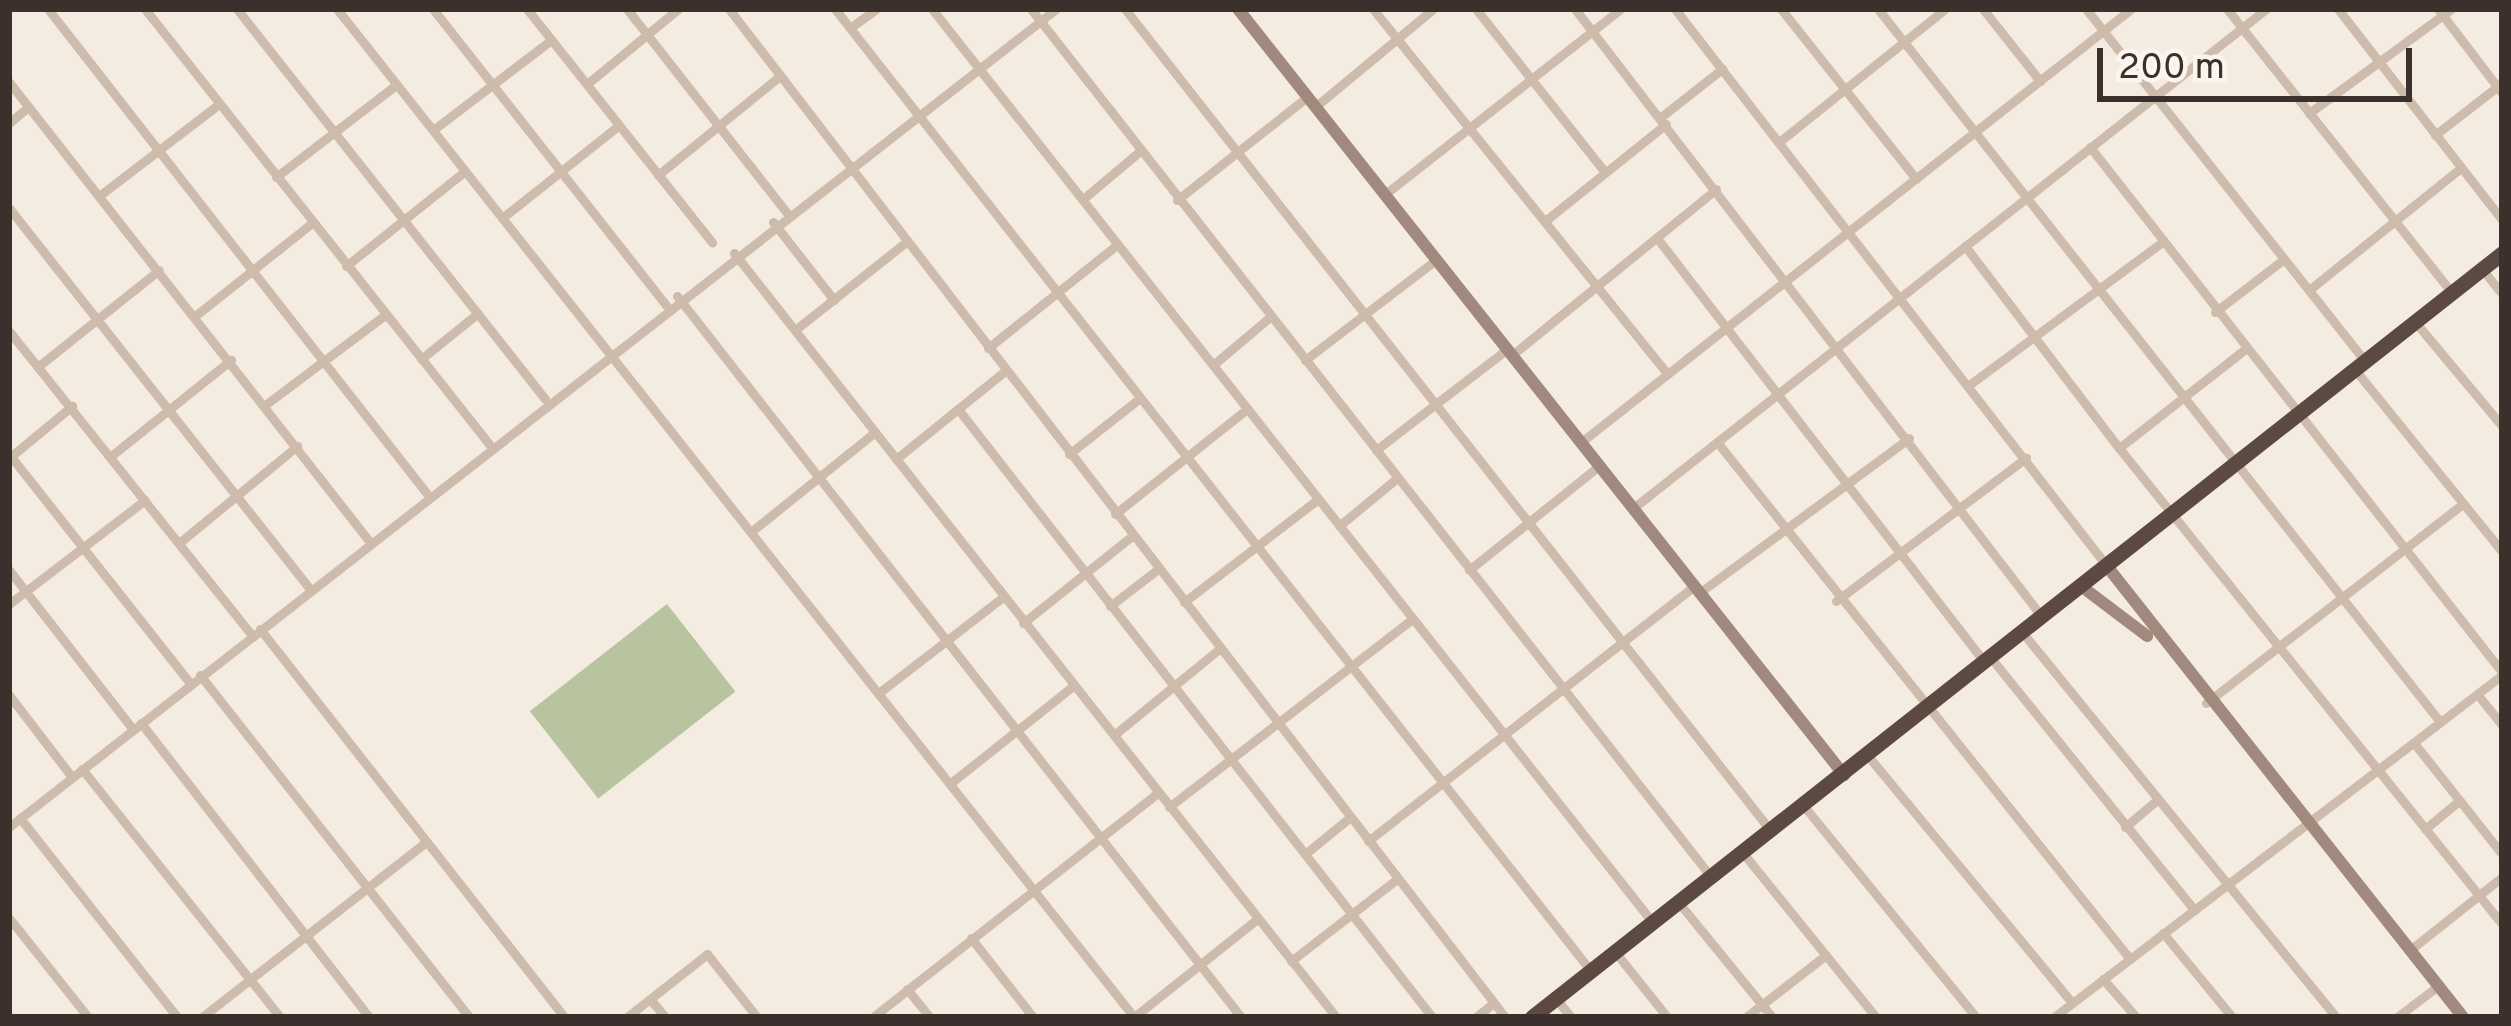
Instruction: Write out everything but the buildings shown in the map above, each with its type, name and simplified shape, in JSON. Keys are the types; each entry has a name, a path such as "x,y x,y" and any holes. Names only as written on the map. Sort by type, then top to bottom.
{"highway":[{"path":"1532,1017 2502,253"}],"street":[{"path":"48,9 427,494"},
{"path":"161,9 148,13 489,444"},
{"path":"237,9 545,399"},
{"path":"433,9 666,304"},
{"path":"527,9 712,242"},
{"path":"627,9 787,213"},
{"path":"587,84 677,9"},
{"path":"729,9 1505,1017"},
{"path":"835,9 1591,971"},
{"path":"850,28 876,9"},
{"path":"932,9 1654,924"},
{"path":"1031,9 1712,878"},
{"path":"172,1015 13,821 666,304 1056,9"},
{"path":"1125,9 1771,831"},
{"path":"1238,9 1844,775"},
{"path":"1373,9 1668,374"},
{"path":"1178,200 1433,9"},
{"path":"1476,9 1604,171"},
{"path":"1575,9 2042,617"},
{"path":"1384,195 1620,9"},
{"path":"1675,9 2026,458 2165,653 2463,1017"},
{"path":"1781,9 1916,179"},
{"path":"1789,19 1801,9"},
{"path":"1878,9 2178,400 2440,722"},
{"path":"1778,142 1945,9"},
{"path":"1983,9 2040,81"},
{"path":"2086,9 2309,290 2462,505 2502,551"},
{"path":"1580,442 2132,9"},
{"path":"2227,9 2452,293"},
{"path":"1632,508 2266,9"},
{"path":"2338,9 2502,220"},
{"path":"340,10 1134,1017 1257,919"},
{"path":"2309,113 2444,11 2500,88 2435,135"},
{"path":"434,130 551,40"},
{"path":"1545,221 1722,69"},
{"path":"658,175 780,76"},
{"path":"9,82 369,541"},
{"path":"276,177 396,85"},
{"path":"100,196 219,104"},
{"path":"9,123 28,107"},
{"path":"502,218 619,126"},
{"path":"2054,1017 2502,674 2295,420 2090,147"},
{"path":"1082,199 1140,152"},
{"path":"2309,290 2461,167"},
{"path":"346,266 465,171"},
{"path":"1376,450 1598,286 1716,189"},
{"path":"9,208 310,589"},
{"path":"195,316 313,222"},
{"path":"773,222 834,300"},
{"path":"1657,238 1988,660 2194,910"},
{"path":"795,330 906,242"},
{"path":"1969,386 2162,242"},
{"path":"988,348 1118,244"},
{"path":"1965,246 2170,516 2502,924"},
{"path":"734,253 1336,1017"},
{"path":"2215,313 2284,259"},
{"path":"1305,360 1436,260"},
{"path":"2482,269 2502,294"},
{"path":"40,365 159,270"},
{"path":"677,296 1241,1017"},
{"path":"421,358 478,313"},
{"path":"265,406 386,314"},
{"path":"1213,365 1270,317"},
{"path":"2416,323 2502,427"},
{"path":"9,331 564,1017"},
{"path":"2119,448 2243,350"},
{"path":"111,456 231,360"},
{"path":"896,459 1005,371"},
{"path":"1070,454 1140,398"},
{"path":"72,406 10,456 190,683"},
{"path":"958,409 1432,1017"},
{"path":"1115,514 1247,409"},
{"path":"752,531 874,433"},
{"path":"1368,842 1622,643 1909,438"},
{"path":"1717,442 1924,712 2130,958"},
{"path":"179,543 297,446"},
{"path":"1836,601 2026,458"},
{"path":"1469,570 1599,466"},
{"path":"1339,526 1397,478"},
{"path":"1184,602 1318,499"},
{"path":"9,604 145,500"},
{"path":"2206,703 2462,505"},
{"path":"1023,623 1132,536"},
{"path":"1110,606 1158,569"},
{"path":"9,570 369,1017"},
{"path":"2081,586 2165,653"},
{"path":"880,692 1003,597"},
{"path":"1169,806 1412,619"},
{"path":"2022,632 2336,1017"},
{"path":"1114,735 1219,649"},
{"path":"200,675 469,1017"},
{"path":"952,782 1073,686"},
{"path":"2477,694 2502,724"},
{"path":"9,695 72,777"},
{"path":"2414,743 2502,854"},
{"path":"1868,756 2072,1003"},
{"path":"82,769 279,1017"},
{"path":"873,1017 1158,793"},
{"path":"2125,827 2157,800"},
{"path":"2425,829 2460,800"},
{"path":"1803,805 1976,1017"},
{"path":"1305,854 1349,818"},
{"path":"202,1017 426,842"},
{"path":"1743,854 1876,1017"},
{"path":"2410,950 2502,878"},
{"path":"1292,961 1396,879"},
{"path":"1679,903 1772,1017"},
{"path":"9,917 88,1017"},
{"path":"2163,933 2232,1017"},
{"path":"971,938 1033,1017"},
{"path":"1616,953 1667,1017"},
{"path":"627,1017 707,954 757,1017"},
{"path":"1747,1017 1826,956"},
{"path":"2104,979 2136,1017"},
{"path":"2397,1017 2438,986"},
{"path":"908,989 930,1017"},
{"path":"650,999 664,1017"},
{"path":"1556,999 1570,1017"},
{"path":"1476,1017 1493,1003"}],"green space":[{"path":"667,604 735,691 598,799 530,711"}]}
